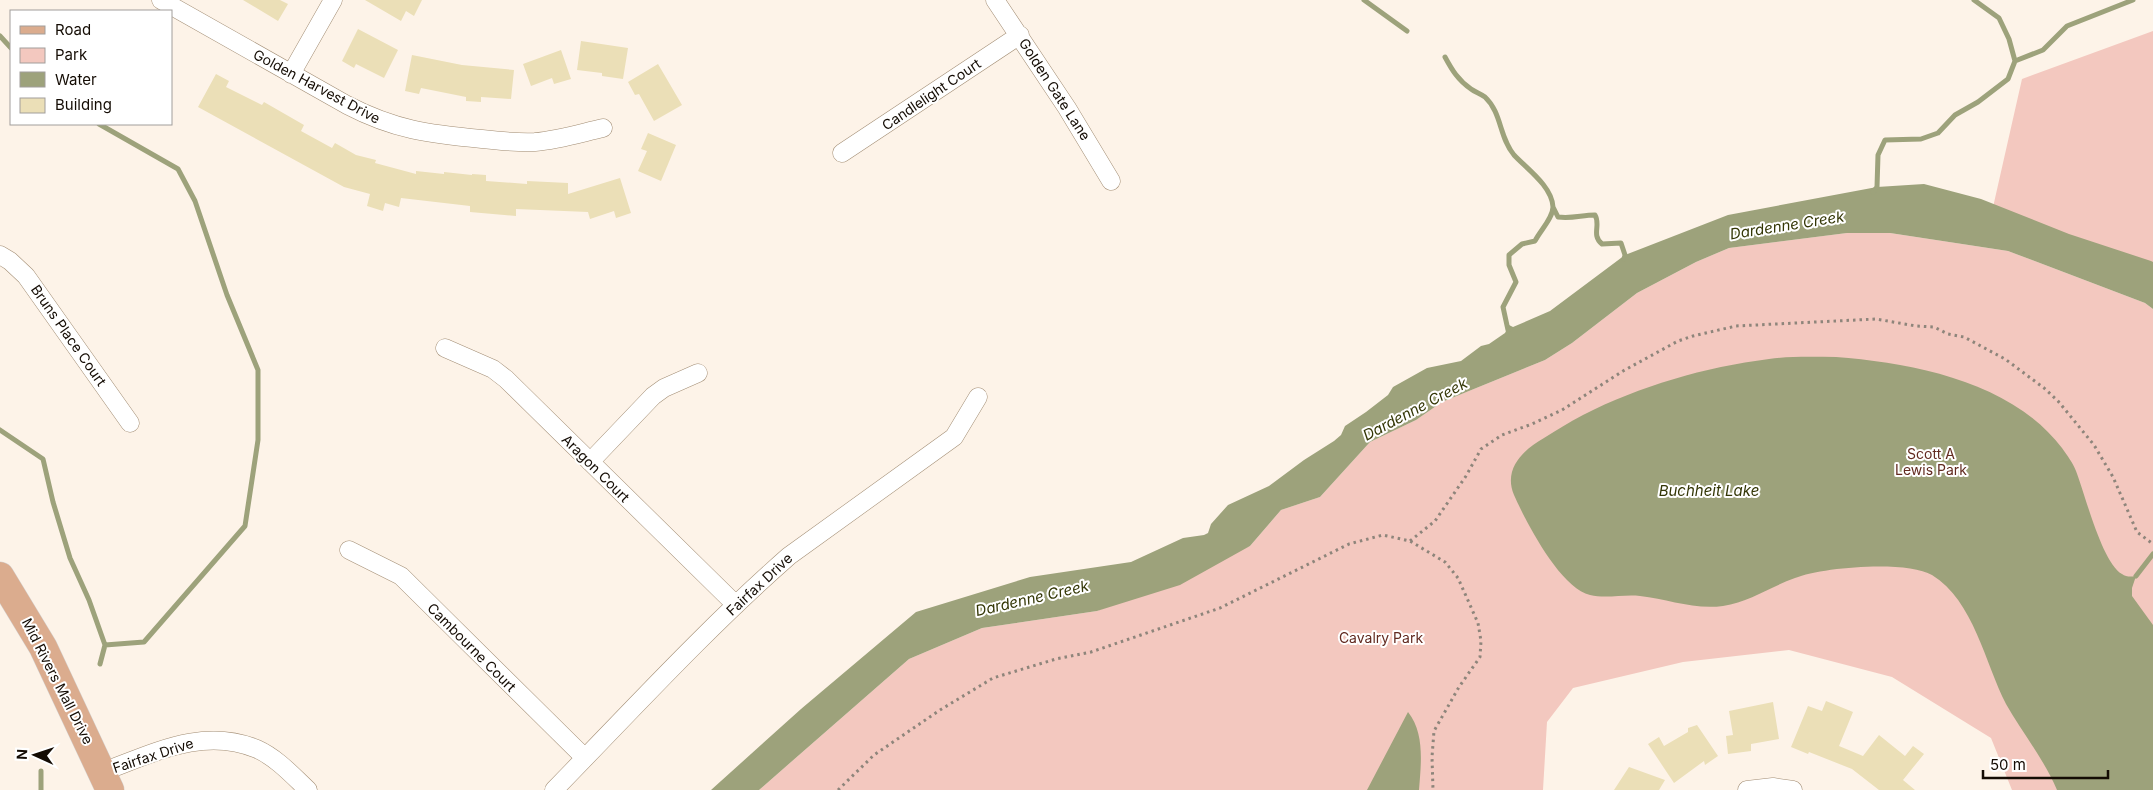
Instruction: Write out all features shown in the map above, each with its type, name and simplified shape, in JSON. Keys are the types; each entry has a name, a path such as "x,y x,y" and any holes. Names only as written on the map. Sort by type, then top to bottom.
{"main road":[{"name":"Mid Rivers Mall Drive","path":"0,576 43,647 106,781"}],"street":[{"name":"Golden Harvest Drive","path":"162,0 375,120 424,133 520,142 537,142 603,128"},
{"path":"291,74 332,0"},
{"name":"Golden Gate Lane","path":"995,0 1020,35 1090,144 1111,181"},
{"name":"Candlelight Court","path":"842,154 1020,35"},
{"name":"Bruns Place Court","path":"0,255 10,261 26,276 130,423"},
{"name":"Aragon Court","path":"444,348 493,369 506,379 736,604"},
{"path":"590,462 653,396 664,388 698,373"},
{"name":"Fairfax Drive","path":"554,790 736,604 789,556 954,437 978,396"},
{"name":"Cambourne Court","path":"349,550 400,576 585,758"},
{"name":"Fairfax Drive","path":"106,781 183,742 203,739 223,740 258,750 276,761 308,790"},
{"path":"1747,790 1773,787 1793,790"}],"path":[{"path":"1410,542 1435,521 1466,476 1481,449 1502,435 1562,410 1623,371 1678,341 1736,326 1876,319 1916,326 1934,326 1948,334 1964,337 2005,359 2044,388 2058,401 2094,445 2113,478 2133,526 2137,532 2151,543"},
{"path":"838,790 874,755 940,710 993,678 1056,659 1091,652 1220,608 1349,544 1383,536 1410,542 1445,562 1458,578 1478,623 1481,641 1480,657 1459,687 1434,731 1432,757 1433,790"}],"green space":[{"path":"2153,31 2153,296 1991,216 2022,79"},
{"name":"Scott A Lewis Park","path":"1847,233 1890,233 2008,251 2145,303 2153,309 2153,790 2012,790 1991,738 1892,677 1789,650 1683,662 1573,688 1547,722 1543,790 759,790 909,659 982,628 1097,611 1250,546 1281,510 1320,497 1370,442 1416,420 1442,402 1545,360 1572,343 1637,293 1696,262 1729,248"}],"water":[{"name":"Dardenne Creek","path":"1924,184 1981,199 2069,234 2153,262 2153,309 2145,303 2008,251 1890,233 1847,233 1729,248 1696,262 1637,293 1572,343 1545,360 1442,402 1416,420 1370,442 1320,497 1281,510 1250,546 1180,585 1097,611 982,628 909,659 759,790 711,790 801,709 916,612 1030,577 1131,562 1183,538 1208,533 1211,524 1228,505 1269,486 1334,441 1341,435 1345,426 1388,395 1393,387 1427,368 1461,361 1481,346 1489,344 1505,333 1509,325 1513,327 1550,311 1625,255 1728,215 1877,187"},
{"name":"Buchheit Lake","path":"1836,357 1897,364 1960,380 1989,392 2017,407 2041,425 2062,448 2075,468 2101,543 2115,567 2122,574 2125,576 2136,576 2132,588 2132,596 2153,625 2153,790 2057,790 2040,757 2006,704 1968,616 1946,586 1932,575 1920,570 1885,566 1824,571 1795,578 1733,604 1702,607 1650,597 1602,597 1590,595 1579,590 1567,580 1535,537 1511,486 1513,469 1522,454 1529,448 1573,420 1627,395 1673,379 1721,367 1769,359"},
{"path":"1408,712 1417,729 1421,749 1419,790 1367,790"}],"building":[{"path":"243,0 280,0 288,4 278,21"},
{"path":"365,0 422,0 414,16 406,11 401,21"},
{"path":"358,29 398,50 384,78 356,64 354,68 342,61"},
{"path":"581,41 628,48 623,79 602,76 602,73 577,70"},
{"path":"561,50 571,79 554,84 552,78 531,86 523,64"},
{"path":"412,55 462,65 514,70 511,99 481,97 481,102 466,101 466,97 421,88 419,94 405,91"},
{"path":"658,64 682,105 654,121 639,94 635,95 628,82"},
{"path":"216,74 229,81 226,87 262,105 264,102 304,125 301,131 332,148 335,143 356,155 376,160 375,163 416,174 416,171 444,174 444,172 486,175 486,181 527,184 527,181 568,183 568,194 620,178 631,213 616,218 614,211 590,219 588,212 516,209 516,216 470,212 470,206 401,198 399,207 385,203 383,211 367,206 370,194 344,187 198,107"},
{"path":"648,133 676,145 661,181 638,171 647,151 641,149"},
{"path":"1826,701 1853,712 1839,746 1863,756 1879,735 1905,756 1913,746 1924,754 1903,780 1915,790 1879,790 1852,769 1791,747 1808,706 1822,711"},
{"path":"1773,702 1779,739 1751,744 1751,751 1728,754 1726,736 1733,735 1729,711"},
{"path":"1697,725 1718,756 1705,765 1704,761 1674,783 1648,744 1659,737 1664,746 1688,732 1688,728"},
{"path":"1629,767 1665,780 1659,790 1614,790"}],"waterway":[{"path":"1364,0 1407,31"},
{"path":"1873,192 1877,187 1878,155 1885,140 1921,139 1938,133 1955,115 1978,102 2008,79 2015,61 2009,39 1999,18 1974,0"},
{"path":"2015,61 2043,50 2067,26 2133,0"},
{"path":"0,36 10,47"},
{"path":"1445,57 1462,82 1491,103 1509,148 1543,185 1552,199 1551,216 1535,241 1522,244 1509,255 1509,265 1516,282 1503,307 1508,330"},
{"path":"101,125 178,169 195,201 227,295 258,370 258,440 245,526 144,642 105,645"},
{"path":"1553,207 1558,217 1568,218 1595,215 1599,241 1602,244 1621,243 1625,255 1624,259"},
{"path":"0,430 43,459 53,502 70,558 89,600 105,645 100,664"},
{"path":"2136,576 2153,554"},
{"path":"41,771 41,790"}],"park label":[{"name":"Cavalry Park","path":"1381,637"}]}
